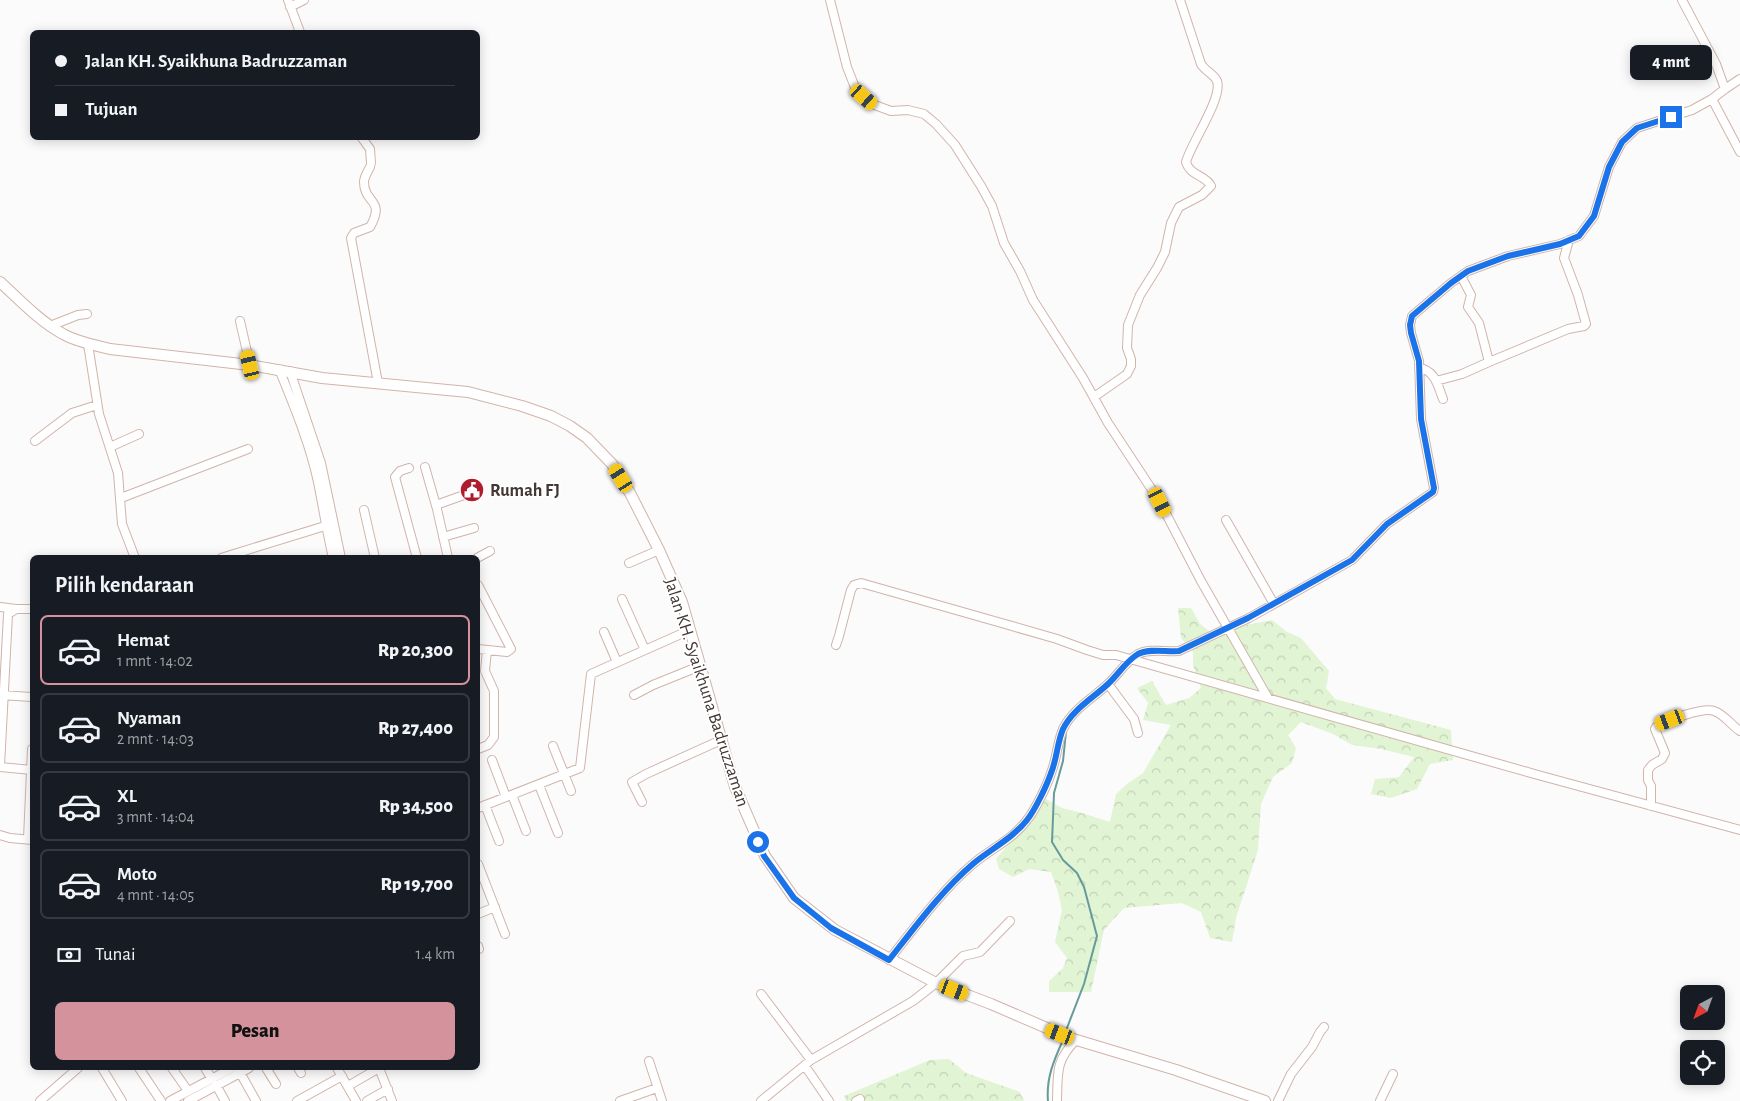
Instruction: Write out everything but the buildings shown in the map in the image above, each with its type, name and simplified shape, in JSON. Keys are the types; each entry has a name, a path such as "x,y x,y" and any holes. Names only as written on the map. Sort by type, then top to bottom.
{"main road":[{"name":"Jalan KH. Syaikhuna Badruzzaman","path":"0,282 50,326 67,336 88,344 110,349 279,369 322,378 468,392 522,406 551,416 570,426 587,438 612,464 630,493 659,550 682,602 735,787 764,856 794,898 831,928 936,983 991,1004 1050,1031 1176,1070 1265,1101"}],"street":[{"path":"299,30 289,3 304,0"},
{"path":"830,0 847,66 856,90 872,104 891,111 908,110 924,114 955,145 992,206 1004,244 1020,271 1032,300 1094,397 1108,423 1160,502 1201,581 1268,698"},
{"path":"1094,397 1128,374 1131,366 1131,359 1127,348 1128,325 1140,295 1165,252 1170,223 1179,208 1202,195 1211,186 1208,181 1195,175 1186,162 1216,98 1218,87 1214,76 1204,69 1201,64 1180,0"},
{"path":"1682,0 1716,64 1725,89"},
{"path":"889,960 933,906 974,863 1011,836 1027,820 1051,774 1063,730 1078,710 1108,684 1130,660 1138,654 1150,651 1179,651 1274,604 1352,560 1387,524 1433,492 1434,488 1421,419 1419,368 1410,325 1412,316 1461,276 1482,265 1579,236 1594,216 1609,167 1622,142 1630,134 1637,128 1692,110 1712,99 1740,78"},
{"path":"1712,99 1740,152"},
{"path":"363,140 370,149 370,165 364,183 377,211 370,227 354,233 351,238 378,383"},
{"path":"1436,381 1462,374 1586,324 1578,295 1564,258 1569,240"},
{"path":"1461,276 1471,295 1468,307 1479,323 1489,362"},
{"path":"50,326 78,314 87,314"},
{"path":"240,321 250,365"},
{"path":"88,344 99,414 118,473 122,524 134,555"},
{"path":"1419,368 1426,369 1436,381 1443,399"},
{"path":"279,369 298,416 318,481 332,555"},
{"path":"290,371 321,463 340,555"},
{"path":"36,441 72,413 98,405"},
{"path":"110,447 139,434"},
{"path":"121,498 248,449"},
{"path":"425,467 447,555"},
{"path":"409,468 400,471 395,477 417,555"},
{"path":"436,506 464,495"},
{"path":"364,510 374,555"},
{"path":"1226,520 1274,604"},
{"path":"231,555 326,526"},
{"path":"443,537 474,528"},
{"path":"629,563 659,550"},
{"path":"480,557 490,552"},
{"path":"836,645 851,590 854,586 861,583 1057,639 1103,655 1116,655 1740,830"},
{"path":"480,589 511,646 508,652 480,649"},
{"path":"622,599 644,650"},
{"path":"0,607 30,609"},
{"path":"16,609 8,614 2,695 0,767 30,770"},
{"path":"499,841 481,806 580,768 591,674 690,630"},
{"path":"604,632 618,662"},
{"path":"480,748 488,745 494,737 494,691 485,671 487,650"},
{"path":"634,695 653,685 700,666"},
{"path":"1108,684 1134,719 1138,733"},
{"path":"2,695 30,697"},
{"path":"1652,806 1648,770 1662,759 1665,753 1655,729 1656,727 1681,716 1709,710 1718,713 1740,731"},
{"path":"642,802 632,782 721,740"},
{"path":"553,746 571,791"},
{"path":"492,760 526,831"},
{"path":"538,784 558,833"},
{"path":"0,835 30,839"},
{"path":"481,883 495,908 505,934"},
{"path":"480,913 495,908"},
{"path":"761,1101 808,1063 913,1001 936,983 963,956 980,952 1010,921"},
{"path":"761,994 808,1063 829,1101"},
{"path":"1278,1101 1291,1074 1312,1047 1324,1027"},
{"path":"1057,1101 1058,1066 1073,1039"},
{"path":"649,1061 662,1101"},
{"path":"40,1101 76,1070"},
{"path":"103,1070 122,1101"},
{"path":"140,1070 161,1101"},
{"path":"173,1070 190,1098"},
{"path":"206,1070 225,1101"},
{"path":"170,1101 190,1098 229,1070"},
{"path":"214,1082 238,1070 256,1101"},
{"path":"267,1070 276,1084"},
{"path":"338,1070 355,1101"},
{"path":"348,1086 376,1070"},
{"path":"380,1070 392,1101"},
{"path":"1380,1101 1393,1074"},
{"path":"296,1101 342,1076"},
{"path":"620,1101 657,1088"},
{"path":"366,1101 388,1089"}],"green space":[{"path":"1178,608 1191,608 1200,624 1213,634 1272,620 1287,632 1301,638 1329,671 1326,688 1335,699 1451,730 1453,760 1430,764 1417,789 1391,798 1371,794 1375,779 1399,777 1414,757 1381,749 1352,745 1333,734 1301,722 1288,735 1296,748 1292,763 1273,777 1261,804 1258,850 1236,918 1232,942 1210,938 1201,912 1182,903 1124,908 1104,930 1091,992 1049,992 1049,981 1063,968 1067,958 1055,942 1062,910 1051,872 1029,869 1013,877 999,869 996,859 1046,799 1062,808 1110,822 1116,794 1143,773 1171,725 1143,720 1148,703 1137,688 1152,681 1166,705 1189,698 1201,688 1193,665 1193,652 1181,638"},
{"path":"949,1059 966,1073 1020,1092 1024,1101 846,1101 844,1096 930,1060"}],"waterway":[{"path":"1065,1033 1084,984 1097,936 1084,887 1077,873 1063,860 1052,842 1054,793 1063,761 1066,732"},
{"path":"1048,1101 1049,1077 1063,1040"}],"place":[{"name":"Rumah FJ","path":"472,490"}],"route":[{"path":"758,842 764,856 794,898 831,928 889,960 949,888 974,863 1011,836 1027,820 1051,774 1063,730 1069,720 1092,696 1108,684 1130,660 1138,654 1150,651 1179,651 1248,618 1316,581 1352,560 1387,524 1433,492 1434,488 1421,419 1419,361 1411,333 1412,316 1468,271 1508,256 1560,244 1579,236 1594,216 1609,167 1622,142 1637,128 1671,117"}]}
